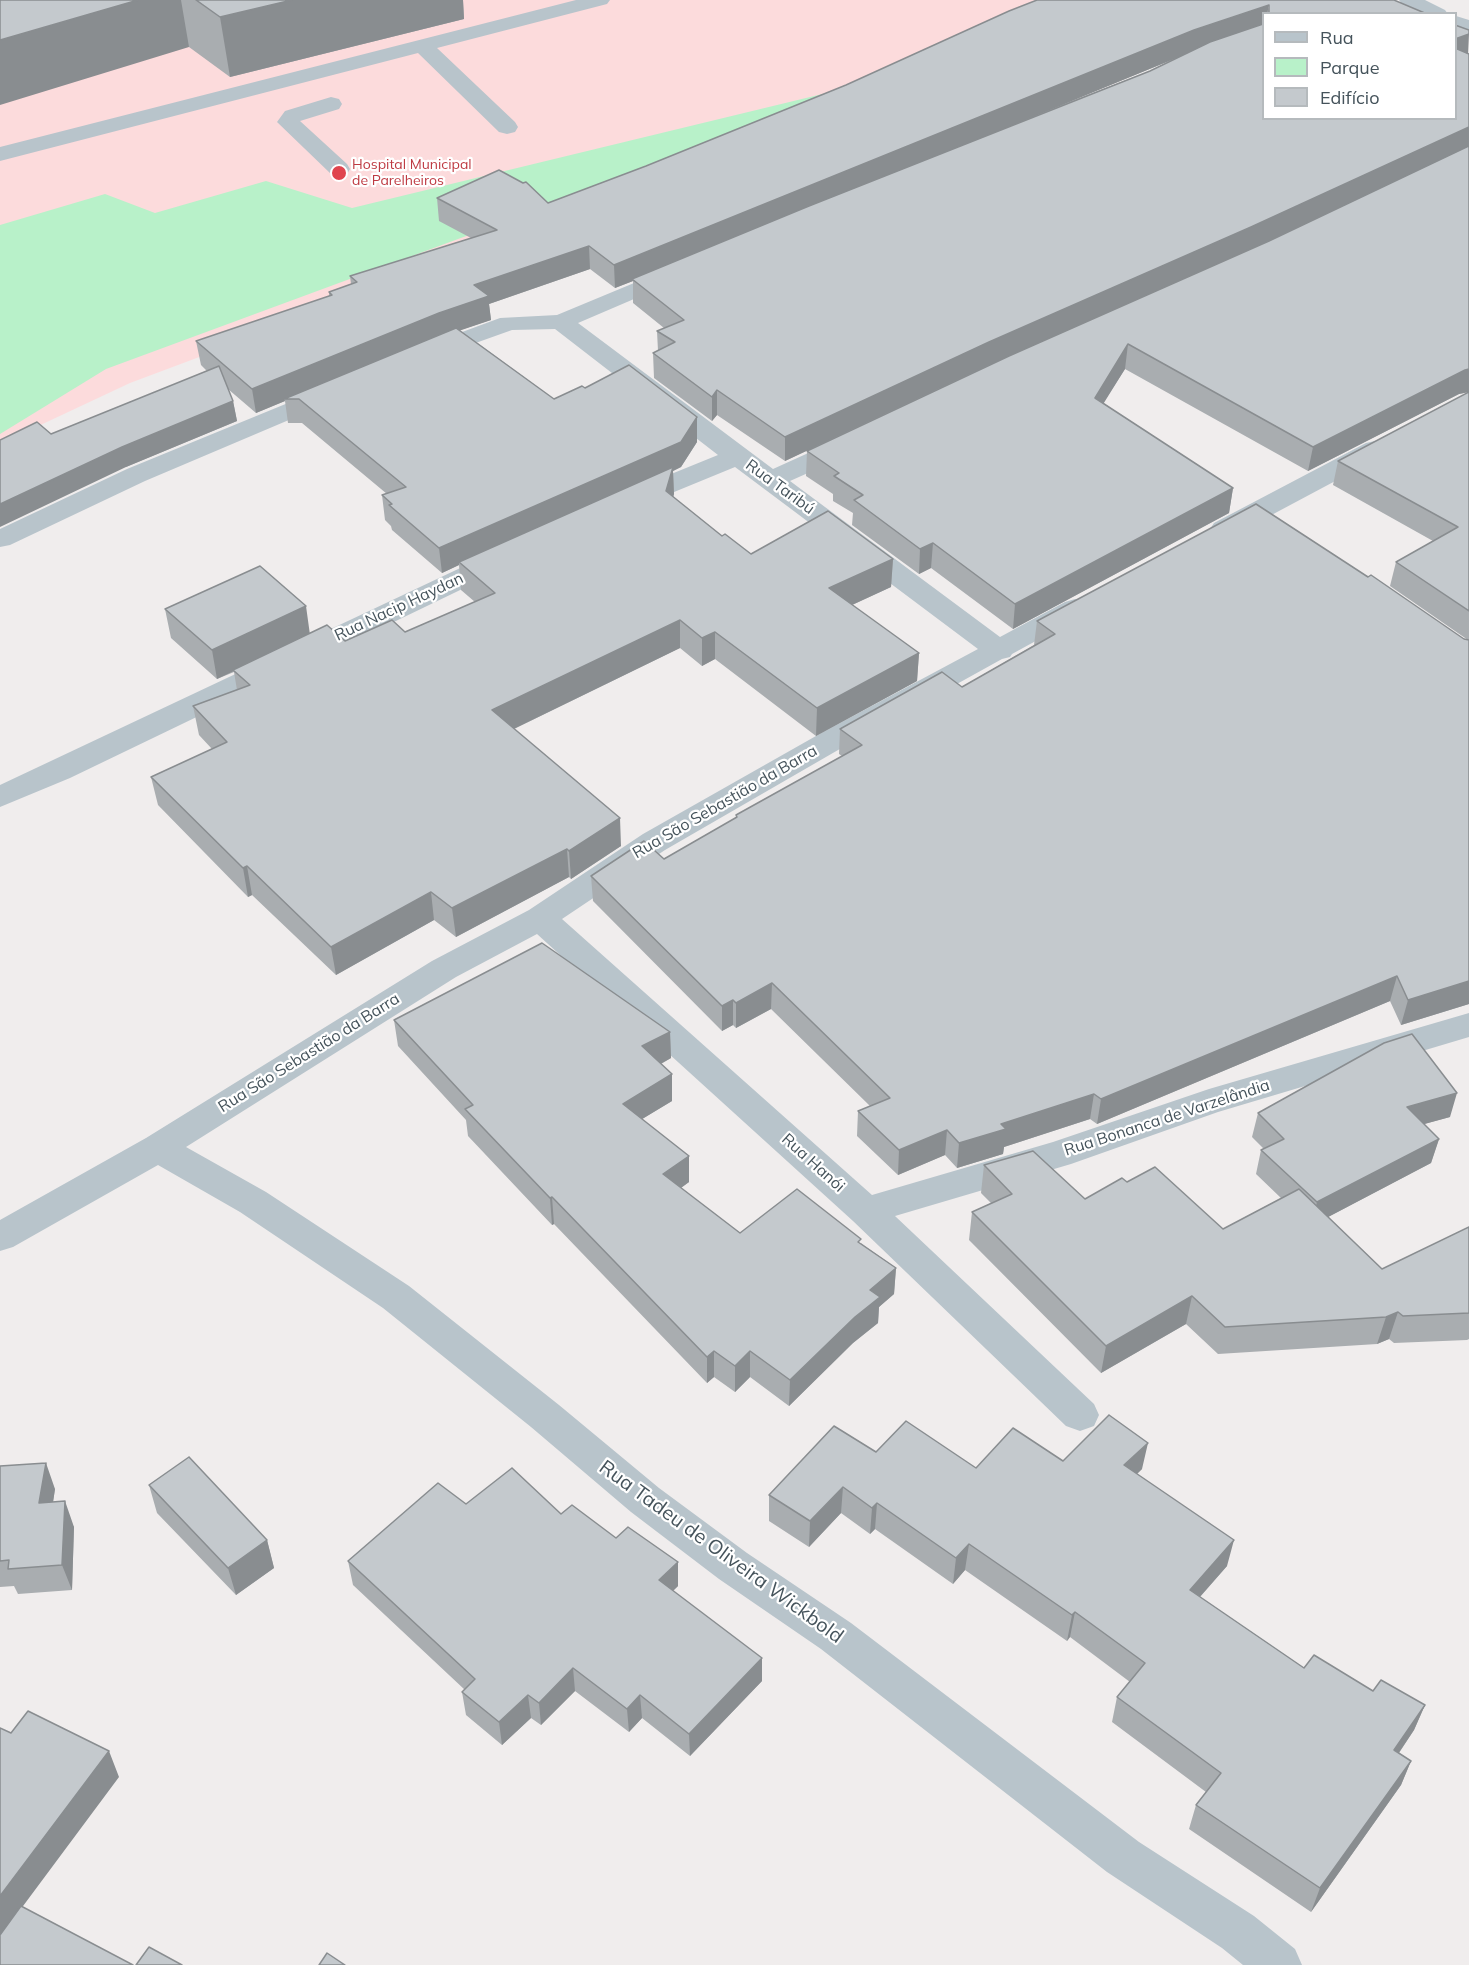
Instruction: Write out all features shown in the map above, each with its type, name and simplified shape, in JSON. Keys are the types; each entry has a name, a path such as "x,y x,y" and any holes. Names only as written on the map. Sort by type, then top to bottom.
{"street":[{"path":"0,154 600,0"},
{"path":"1409,0 1434,12"},
{"path":"423,46 507,127"},
{"path":"331,104 293,116 288,122 339,169"},
{"path":"404,363 509,323 561,322 693,266"},
{"name":"Rua Taribú","path":"561,322 737,457 1000,651"},
{"path":"0,538 136,475 344,388"},
{"path":"1194,544 1268,518 1398,437"},
{"path":"771,480 862,438"},
{"path":"608,511 737,457"},
{"name":"Rua Nacip Haydan","path":"0,797 523,549"},
{"name":"Rua São Sebastião da Barra","path":"0,1237 158,1148 444,969 540,918 654,842 834,739 1000,651 1103,593"},
{"name":"Rua Hanói","path":"540,918 866,1211 1080,1415"},
{"name":"Rua Bonanca de Varzelândia","path":"866,1211 1059,1154 1209,1102 1469,1025"},
{"name":"Rua Tadeu de Oliveira Wickbold","path":"158,1148 253,1202 396,1297 545,1416 645,1500 733,1566 836,1636 1124,1857 1238,1932 1279,1965"}],"shaded area":[{"name":"Hospital Municipal de Parelheiros","path":"0,0 1109,0 482,251 130,383 0,444"}],"green space":[{"path":"905,74 106,369 0,434 0,225 105,194 155,213 266,181 352,208"}],"building":[{"path":"0,0 138,0 0,40"},
{"path":"196,0 292,0 220,17"},
{"path":"1037,0 1394,0 1422,12 1269,12 1269,5 1194,30 614,265 589,246 474,285 489,296 439,313 252,389 196,341 332,295 329,292 357,282 350,276 497,230 437,198 499,170 523,183 526,182 548,203 846,85"},
{"path":"1262,24 1262,120 1457,120 1457,49 1469,54 1469,127 1251,227 989,342 785,437 717,390 712,397 653,353 675,342 657,331 684,320 632,279 1150,71 1210,42"},
{"path":"1457,26 1469,30 1469,34 1457,38"},
{"path":"1469,146 1469,369 1313,447 1128,344 1095,398 1233,488 1015,604 933,543 920,549 854,500 863,495 834,476 839,473 807,451 1009,356 1269,241"},
{"path":"456,328 554,399 582,386 585,388 629,365 697,417 681,442 439,548 389,505 392,504 382,495 406,487 299,399 284,399"},
{"path":"219,366 233,401 122,447 0,504 0,440 37,422 51,434"},
{"path":"1469,392 1469,611 1396,562 1458,527 1338,461"},
{"path":"673,467 666,491 722,536 725,534 751,554 828,511 893,559 829,588 919,653 817,708 715,632 702,638 680,620 492,710 620,818 569,851 567,849 452,908 431,892 331,947 247,866 243,868 151,777 227,742 193,706 250,685 233,670 327,625 345,641 392,620 405,632 495,593 459,562"},
{"path":"1256,504 1368,577 1371,575 1464,639 1469,640 1469,981 1408,1000 1397,976 1101,1099 1094,1094 1001,1124 1006,1129 959,1143 947,1130 899,1150 858,1111 890,1098 772,983 736,1003 733,1000 722,1006 591,876 644,841 664,859 737,817 736,815 862,745 840,729 942,672 962,687 1055,634 1037,621"},
{"path":"260,566 306,606 212,650 165,609"},
{"path":"542,943 670,1032 642,1046 672,1074 623,1104 689,1156 663,1174 740,1233 797,1189 861,1239 858,1242 896,1268 870,1290 880,1297 855,1317 790,1380 750,1351 735,1366 714,1351 707,1357 465,1109 473,1105 394,1020"},
{"path":"1412,1034 1457,1093 1407,1107 1439,1139 1317,1202 1261,1150 1284,1139 1258,1113 1384,1043"},
{"path":"1033,1151 1085,1199 1122,1178 1127,1182 1155,1167 1223,1229 1299,1189 1382,1269 1469,1227 1469,1313 1403,1316 1398,1312 1386,1317 1225,1327 1192,1296 1106,1346 972,1212 1012,1194 984,1165"},
{"path":"1109,1415 1148,1443 1124,1465 1234,1540 1190,1590 1304,1668 1314,1655 1373,1691 1381,1680 1425,1705 1394,1750 1411,1761 1320,1888 1196,1805 1221,1773 1117,1697 1145,1663 1075,1612 1072,1615 969,1544 956,1558 877,1503 872,1508 843,1487 810,1521 769,1495 834,1426 876,1452 906,1421 976,1468 1013,1428 1063,1461"},
{"path":"189,1457 267,1540 228,1568 149,1485"},
{"path":"46,1463 39,1503 65,1501 62,1565 8,1569 9,1560 0,1561 0,1466"},
{"path":"512,1468 561,1514 572,1505 616,1538 628,1527 678,1562 659,1580 762,1658 689,1734 640,1695 627,1709 573,1668 539,1703 528,1695 499,1722 462,1692 475,1679 348,1561 438,1483 466,1504"},
{"path":"28,1711 109,1751 0,1896 0,1728 11,1733"},
{"path":"21,1906 133,1965 0,1965 0,1935"},
{"path":"149,1947 182,1965 136,1965"},
{"path":"327,1953 345,1965 319,1965"}],"place":[{"name":"Hospital Municipal de Parelheiros","path":"339,173"}]}
